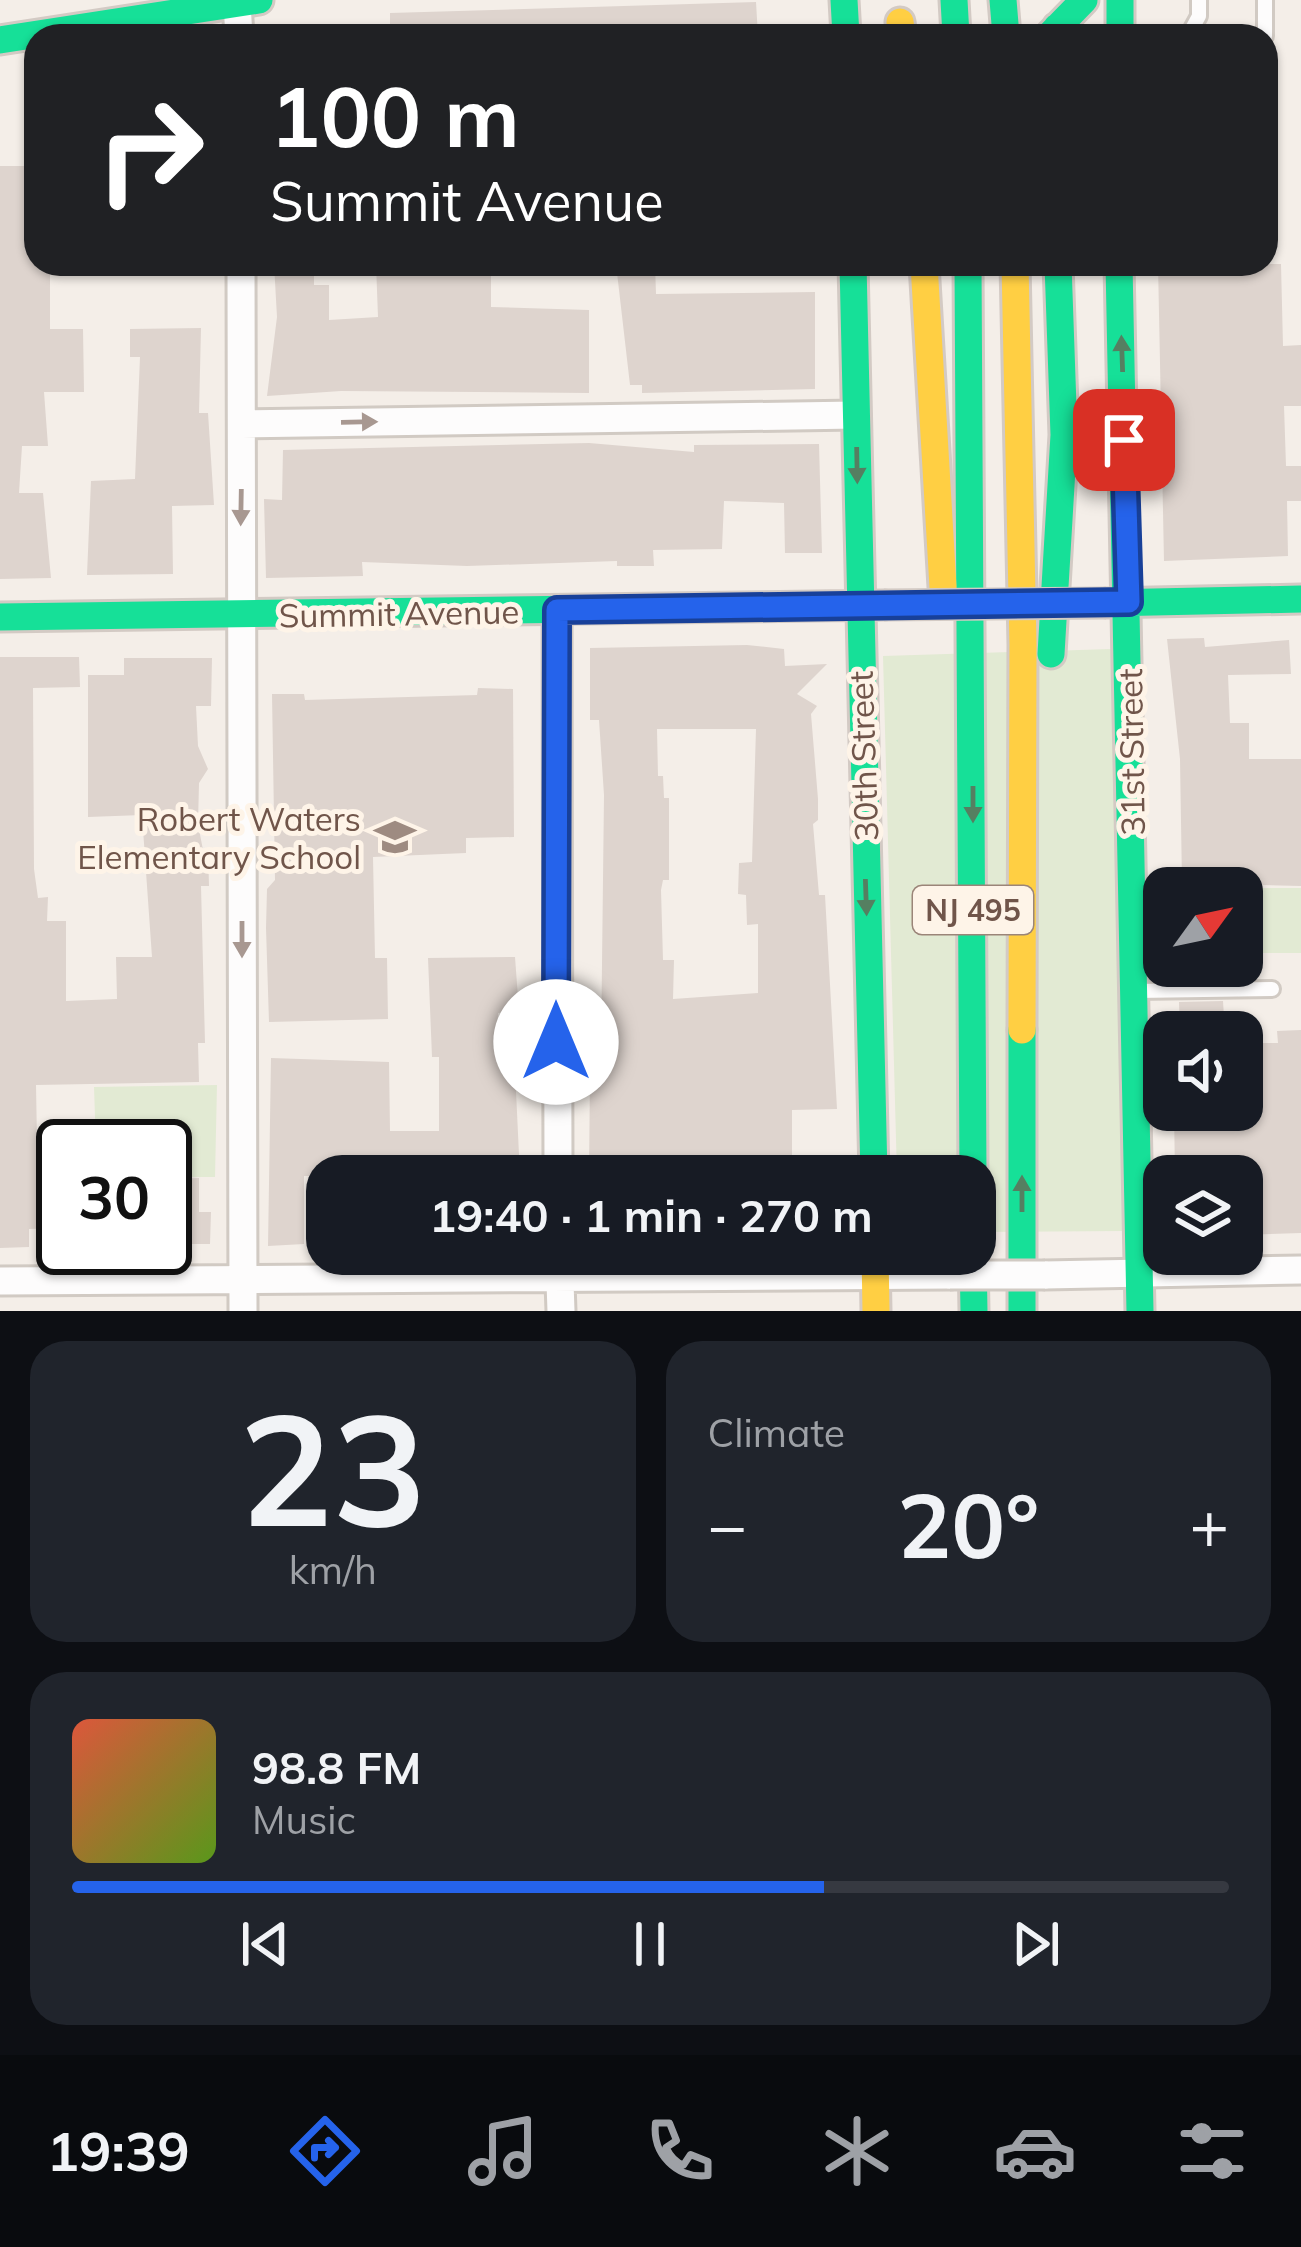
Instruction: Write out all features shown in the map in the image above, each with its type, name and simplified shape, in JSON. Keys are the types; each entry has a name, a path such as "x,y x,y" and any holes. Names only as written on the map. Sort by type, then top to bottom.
{"main road":[{"path":"85,23 151,0"},
{"path":"1056,24 1084,0"},
{"path":"80,24 248,2"},
{"name":"30th Street","path":"853,276 856,415 871,604 874,1155"},
{"path":"925,276 938,562 973,729"},
{"name":"NJ 495","path":"968,276 974,1155"},
{"name":"NJ 495","path":"1016,276 1022,1311"},
{"path":"1022,814 1052,645 1060,562 1064,435 1058,276"},
{"name":"31st Street","path":"1119,276 1118,602 1136,991 1140,1311"},
{"name":"Summit Avenue","path":"0,617 1301,599"},
{"path":"875,1275 876,1311"},
{"path":"974,1275 974,1311"}],"street":[{"path":"241,276 243,1311"},
{"path":"242,424 856,415"},
{"path":"557,610 558,1155"},
{"path":"996,1275 1301,1270"},
{"path":"0,1281 341,1275"},
{"path":"560,1275 561,1311"}],"lane":[{"path":"1136,991 1272,989"}],"green space":[{"path":"1111,649 1124,1231 996,1232 996,1155 896,1155 883,656"},
{"path":"1263,888 1301,888 1301,953 1263,953"},
{"path":"217,1085 215,1177 192,1177 192,1119 95,1119 94,1087"}],"building":[{"path":"756,2 757,24 390,24 390,13"},
{"path":"0,166 24,166 24,276 50,276 50,329 83,329 84,392 44,392 48,446 22,446 19,493 43,493 51,578 0,579"},
{"path":"1281,264 1283,346 1301,345 1301,406 1284,406 1286,466 1301,466 1301,501 1287,501 1288,556 1164,561 1158,276 1278,276"},
{"path":"275,276 314,276 314,285 329,285 329,320 378,317 376,276 491,276 491,307 589,310 589,393 341,391 267,396 277,317"},
{"path":"617,276 655,276 656,294 815,292 815,389 642,393 642,385 630,385"},
{"path":"201,328 199,413 208,413 214,505 172,506 173,574 87,575 91,481 135,479 140,357 130,357 130,329"},
{"path":"589,443 694,452 694,445 819,444 822,553 785,553 784,503 724,501 722,549 653,550 654,566 617,566 617,561 467,566 362,562 363,576 266,578 264,499 282,500 283,450"},
{"path":"1204,638 1205,647 1289,640 1291,674 1228,675 1230,723 1249,723 1249,759 1301,759 1301,886 1263,885 1263,867 1182,867 1180,759 1167,639"},
{"path":"747,645 784,649 785,666 827,664 797,694 817,706 811,714 818,799 818,820 813,824 819,895 825,895 837,1109 792,1110 792,1155 589,1155 590,1071 601,1049 604,795 599,720 590,720 590,648","holes":["657,729 756,729 752,862 739,863 738,894 746,895 747,925 758,924 758,993 673,999 674,960 663,960 661,890 663,880 669,880 669,798 664,798 663,776 658,776"]},
{"path":"0,657 79,657 80,687 33,688 34,869 38,898 48,897 47,921 66,921 66,1001 117,999 116,957 152,957 142,815 88,817 88,675 124,675 124,658 212,658 211,706 196,706 198,746 208,769 199,783 198,824 203,850 208,850 209,886 201,886 205,1043 198,1043 199,1082 36,1085 36,1229 29,1229 29,1247 0,1248"},
{"path":"478,688 513,689 514,837 466,838 466,853 373,857 375,958 387,958 388,1019 269,1022 267,889 275,880 272,694 304,694 305,700 477,695"},
{"path":"515,957 519,1011 498,1013 496,1062 515,1070 519,1155 306,1155 304,1244 268,1246 271,1058 389,1062 390,1131 439,1131 439,1057 432,1057 428,958"},
{"path":"1223,1001 1224,1011 1179,1011 1179,1002"},
{"path":"1301,1030 1301,1233 1263,1234 1263,1155 1175,1155 1174,1131 1263,1131 1263,1043 1278,1043 1277,1031"},
{"path":"192,1178 199,1178 199,1212 211,1212 210,1244 192,1244"}],"traffic: fast":[{"path":"104,24 259,0"},
{"path":"844,0 845,24"},
{"path":"954,0 955,24"},
{"path":"1003,0 1005,24"},
{"path":"1061,24 1084,0"},
{"path":"1120,0 1120,24"},
{"path":"0,40 24,36"},
{"path":"853,276 874,1155"},
{"path":"968,276 973,1155"},
{"path":"1051,654 1064,435 1058,276"},
{"path":"1119,276 1140,1311"},
{"path":"1106,603 1301,599"},
{"path":"884,605 1106,603"},
{"path":"0,617 884,605"},
{"path":"1022,1030 1022,1311"},
{"path":"973,1275 974,1311"}],"traffic: slow":[{"path":"925,276 943,587"},
{"path":"1015,276 1023,644 1022,1030"},
{"path":"875,1275 876,1311"}],"place":[{"name":"Robert Waters Elementary School","path":"395,837"}],"route":[{"path":"556,1042 557,610 1129,602 1124,440"}]}
